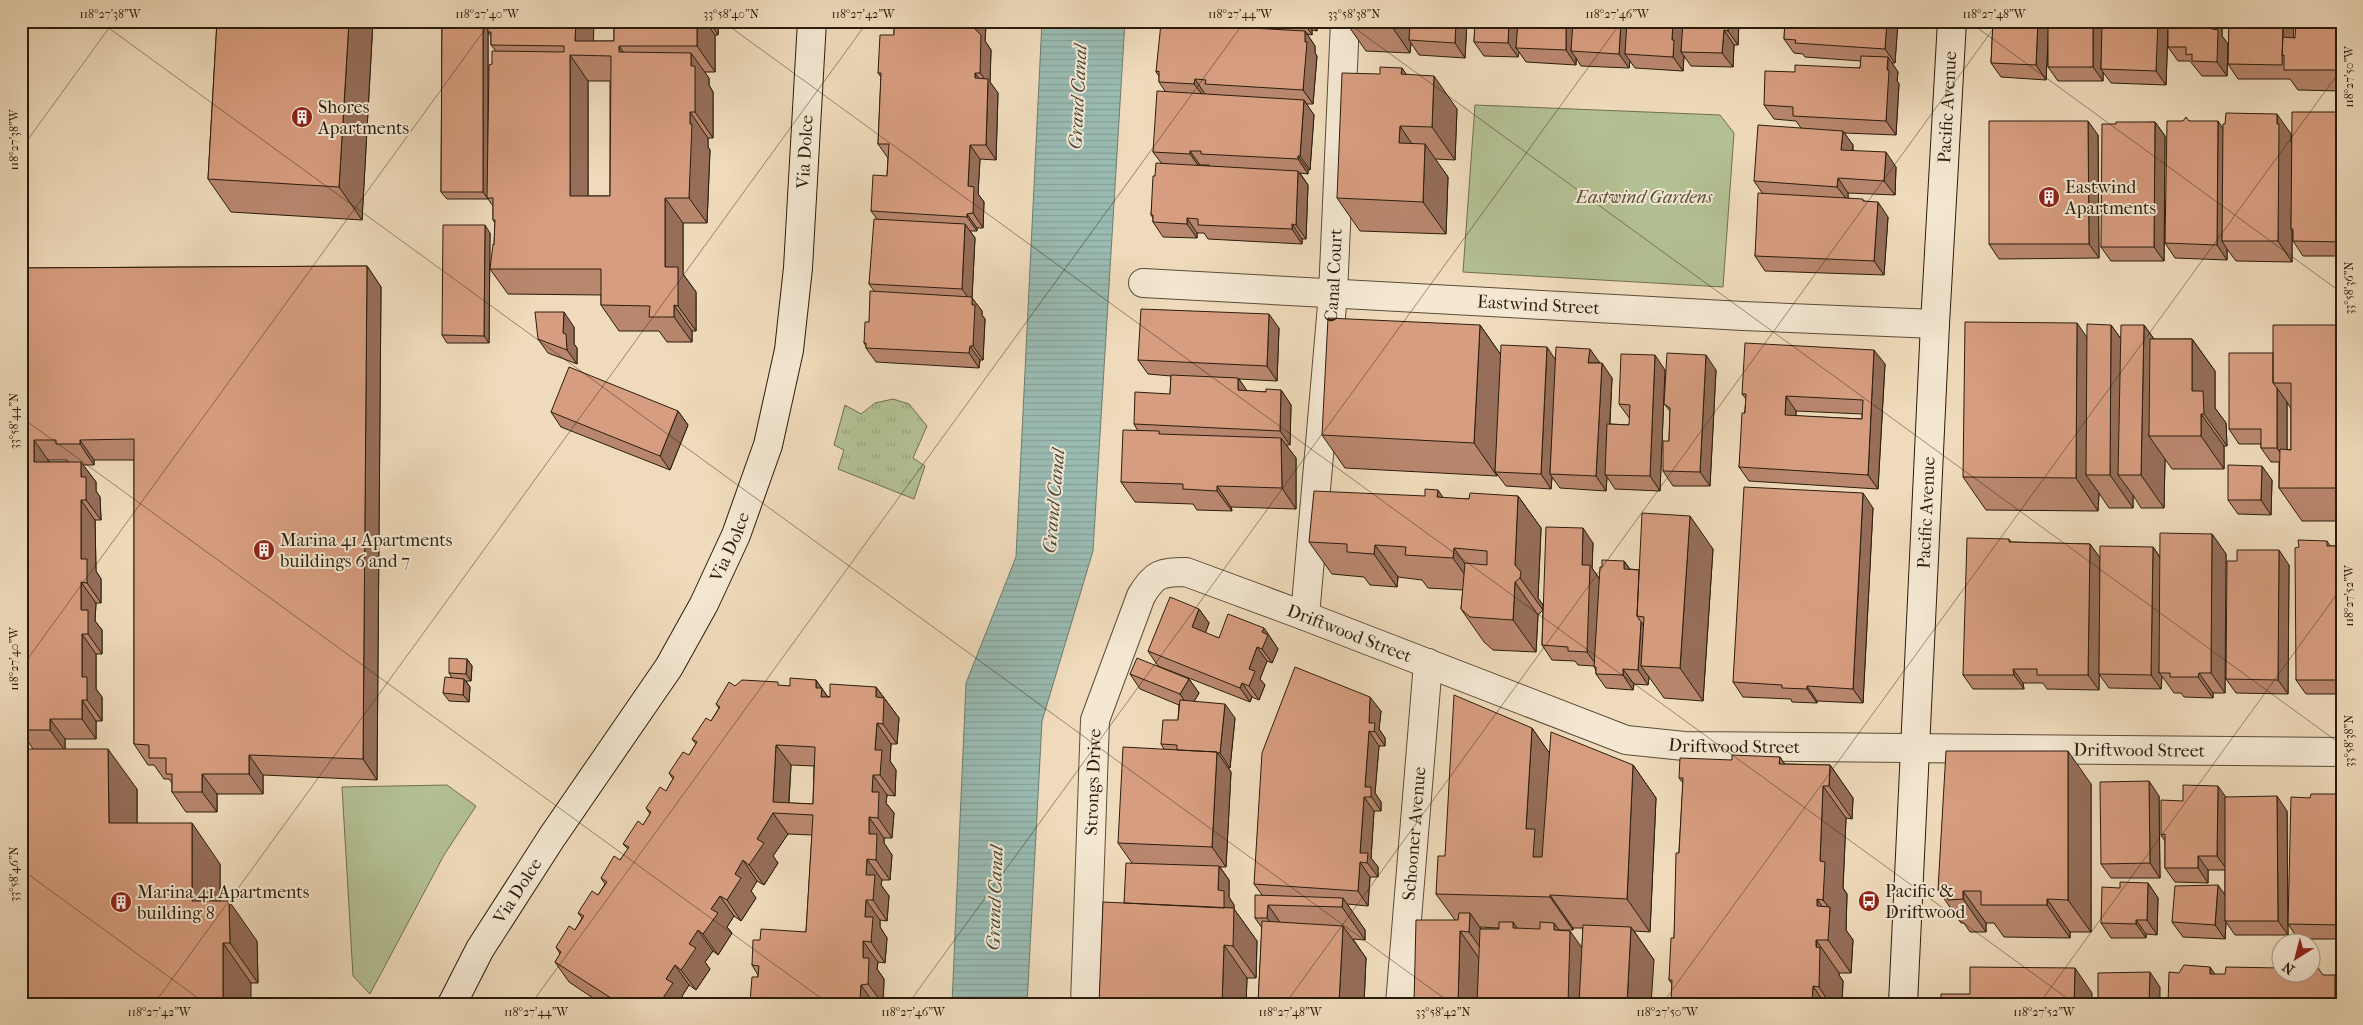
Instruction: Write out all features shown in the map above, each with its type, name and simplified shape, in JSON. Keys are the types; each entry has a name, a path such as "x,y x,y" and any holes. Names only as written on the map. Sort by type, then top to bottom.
{"street":[{"name":"Via Dolce","path":"452,1004 480,950 552,837 669,667 704,604 736,535 768,445 789,350 798,268 812,21"},
{"name":"Canal Court","path":"1305,616 1333,294 1345,21"},
{"name":"Pacific Avenue","path":"1903,1004 1935,324 1952,21"},
{"name":"Eastwind Street","path":"1143,283 1935,324"},
{"name":"Driftwood Street","path":"1158,575 1170,572 1186,572 1626,740 1684,746 2342,752"},
{"name":"Strongs Drive","path":"1085,1004 1095,720 1141,596 1149,583 1158,575"},
{"name":"Schooner Avenue","path":"1400,1004 1428,663"}],"green space":[{"name":"Eastwind Gardens","path":"1475,105 1720,115 1734,133 1723,287 1463,272"},
{"path":"893,399 909,404 927,426 913,458 925,466 914,499 838,469 844,450 834,445 845,405 861,414 875,403"},
{"path":"447,785 476,806 444,855 370,994 353,976 342,787"}],"water":[{"name":"Grand Canal","path":"1042,21 1125,21 1093,551 1042,721 1027,1004 952,1004 966,683 1016,557"}],"building":[{"name":"Shores Apartments","path":"217,21 349,21 339,187 208,179"},
{"path":"442,21 483,21 483,192 441,192"},
{"path":"488,21 576,21 575,41 614,41 614,21 697,21 697,46 619,46 619,52 691,53 691,66 695,66 695,112 690,112 690,124 692,124 689,198 665,198 665,267 678,267 678,306 674,305 674,317 649,317 650,306 601,305 601,269 490,269 494,245 495,220 493,220 493,198 487,198 489,65 492,64 492,51 564,52 564,46 491,45 491,32 488,32","holes":["570,55 611,56 610,196 570,196"]},
{"path":"894,21 975,21 975,29 981,35 980,73 975,73 975,78 988,79 986,145 970,145 968,186 974,187 973,213 967,214 967,217 871,211 873,175 887,176 889,144 878,144 881,73 878,73 880,35 894,35"},
{"path":"1410,21 1456,21 1455,43 1409,40"},
{"path":"1475,21 1509,21 1508,43 1474,42"},
{"path":"1518,21 1566,21 1566,50 1516,48"},
{"path":"1573,21 1621,21 1619,54 1571,51"},
{"path":"1627,21 1673,21 1673,57 1625,54"},
{"path":"1683,21 1728,21 1728,31 1724,30 1722,53 1681,52"},
{"path":"1785,21 1887,21 1885,49 1795,43 1796,40 1784,39"},
{"path":"1993,21 2038,21 2036,65 1991,63"},
{"path":"2048,21 2093,21 2093,67 2048,67"},
{"path":"2102,21 2158,21 2156,71 2101,69"},
{"path":"2168,21 2212,21 2212,29 2218,30 2217,62 2192,61 2192,54 2186,55 2186,47 2168,47"},
{"path":"2229,21 2283,21 2282,65 2228,64"},
{"path":"2296,21 2338,21 2338,26 2342,26 2342,70 2284,70 2284,55 2282,56 2283,37 2295,38"},
{"path":"1161,23 1305,31 1305,42 1307,42 1303,90 1205,84 1206,80 1195,79 1194,84 1159,82 1159,71 1156,72"},
{"path":"1861,56 1888,57 1886,121 1793,116 1793,107 1764,105 1765,71 1795,72 1795,65 1860,68"},
{"path":"1380,67 1402,68 1401,74 1434,76 1432,127 1400,126 1399,143 1425,144 1423,202 1337,198 1342,73 1380,74"},
{"path":"1157,91 1304,100 1300,156 1298,156 1298,159 1201,154 1201,151 1190,151 1190,154 1153,152"},
{"path":"2292,112 2342,112 2341,242 2293,241 2293,229 2291,229"},
{"path":"2226,113 2277,114 2277,124 2279,124 2278,241 2222,241 2223,124 2225,124"},
{"path":"2186,117 2189,121 2218,121 2217,245 2165,243 2167,121 2183,121"},
{"name":"Eastwind Apartments","path":"1989,121 2088,121 2089,244 1989,244"},
{"path":"2116,122 2155,122 2154,247 2101,247 2102,124 2116,124"},
{"path":"1758,125 1843,131 1841,150 1886,152 1884,181 1838,178 1837,187 1754,181"},
{"path":"1156,163 1298,171 1296,225 1292,224 1292,229 1198,225 1198,219 1187,218 1187,224 1153,222 1153,215 1151,215 1153,176 1155,176"},
{"path":"1758,193 1863,199 1863,201 1878,202 1874,261 1755,256"},
{"path":"874,219 965,224 962,289 869,284"},
{"path":"443,225 485,225 484,336 442,335"},
{"name":"Marina 41 Apartments buildings 6 and 7","path":"367,266 363,759 249,755 249,774 202,774 202,792 172,792 172,774 166,774 166,758 149,758 149,745 134,744 134,439 80,440 80,444 56,444 56,440 34,440 34,462 81,462 81,477 86,477 86,500 81,500 81,559 87,559 87,583 81,582 81,610 88,610 88,634 82,634 82,677 87,677 87,700 82,700 82,719 50,719 50,730 21,730 21,268"},
{"path":"870,291 972,297 972,305 975,305 973,346 970,346 969,353 866,348 866,343 864,343 865,322 869,322"},
{"path":"1141,309 1269,314 1267,366 1138,360"},
{"path":"535,312 564,312 563,333 566,334 567,350 538,339"},
{"path":"1328,318 1480,325 1474,443 1322,435"},
{"path":"1965,322 2077,323 2076,478 1963,477"},
{"path":"2087,324 2111,325 2110,475 2086,475"},
{"path":"2121,325 2144,325 2141,475 2118,475"},
{"path":"2273,325 2342,325 2342,488 2279,488 2280,449 2291,450 2291,383 2273,383"},
{"path":"2150,339 2192,339 2192,391 2203,391 2204,414 2201,414 2201,436 2149,436"},
{"path":"1745,343 1874,350 1868,475 1739,467 1742,413 1745,413 1746,394 1742,394","holes":["1786,396 1863,400 1862,419 1785,415"]},
{"path":"1501,345 1547,347 1541,474 1495,472"},
{"path":"1556,347 1590,349 1588,363 1602,363 1596,476 1550,474"},
{"path":"1667,353 1706,355 1700,472 1663,471 1663,441 1669,441 1670,408 1664,404"},
{"path":"2229,353 2273,353 2273,383 2277,388 2277,448 2261,448 2261,429 2229,429"},
{"path":"1621,354 1655,355 1650,476 1605,475 1607,424 1629,425 1630,405 1619,404"},
{"path":"569,367 678,411 660,456 551,412"},
{"path":"1171,375 1238,378 1238,390 1266,392 1266,389 1281,390 1280,431 1134,424 1135,392 1170,394"},
{"path":"1123,430 1159,431 1159,434 1281,438 1282,488 1217,486 1217,491 1183,489 1183,484 1121,482"},
{"path":"2228,465 2262,466 2261,500 2228,500"},
{"path":"1744,487 1863,493 1853,689 1807,686 1807,689 1782,688 1782,685 1733,682"},
{"path":"1425,489 1438,490 1437,497 1469,499 1470,493 1518,496 1515,565 1521,572 1520,578 1515,582 1513,620 1470,617 1461,609 1465,563 1487,565 1487,551 1454,548 1453,558 1405,555 1406,547 1375,545 1374,554 1347,552 1347,544 1309,542 1314,491 1425,496"},
{"path":"1642,513 1690,516 1680,668 1641,666 1644,617 1637,616"},
{"path":"1546,527 1583,528 1582,565 1590,565 1587,652 1568,651 1568,647 1542,645"},
{"path":"2160,533 2212,534 2211,673 2199,673 2198,677 2170,677 2170,673 2159,673"},
{"path":"1967,538 2009,539 2009,542 2090,544 2088,675 2037,675 2037,669 2013,669 2014,675 1963,675"},
{"path":"2298,540 2327,541 2327,546 2342,546 2342,680 2296,680 2295,548 2299,547"},
{"path":"2100,546 2153,547 2151,675 2099,674"},
{"path":"2237,550 2279,550 2278,680 2226,679 2227,561 2237,561"},
{"path":"1602,560 1624,561 1624,569 1639,570 1637,616 1641,622 1638,670 1623,669 1623,675 1596,674 1596,667 1594,667"},
{"path":"1170,597 1199,609 1192,627 1219,638 1228,614 1264,628 1262,632 1268,635 1262,649 1257,647 1249,669 1255,671 1249,686 1242,683 1240,688 1148,651"},
{"path":"449,658 467,659 466,674 449,673"},
{"path":"1137,658 1189,679 1180,694 1130,674"},
{"path":"1295,667 1370,697 1369,723 1375,723 1374,732 1369,731 1365,787 1371,787 1371,797 1364,797 1360,853 1368,853 1367,863 1360,862 1358,891 1254,884 1262,753"},
{"path":"445,677 464,679 463,695 443,693"},
{"path":"790,678 816,680 816,688 822,688 821,697 830,697 830,684 876,687 876,697 884,698 883,724 877,723 875,750 882,750 880,775 873,775 872,792 879,792 878,818 869,817 869,834 877,834 876,860 867,859 866,875 875,875 873,900 866,900 865,917 873,917 871,942 863,941 863,958 869,958 868,984 861,985 860,1000 868,1001 868,1004 757,1004 750,1002 752,977 758,977 759,966 752,965 753,940 760,940 761,929 806,932 813,815 773,813 757,839 764,843 749,865 743,860 735,874 741,878 727,900 720,896 711,909 718,913 703,934 698,930 689,944 696,948 681,970 675,965 666,979 673,983 659,1004 652,1000 649,1004 616,1004 617,1002 555,962 561,952 556,947 569,926 575,930 584,916 578,913 592,891 598,895 607,882 601,878 614,856 620,860 629,847 623,844 638,821 643,825 651,812 646,808 660,787 666,791 674,777 669,773 683,752 689,755 697,742 692,739 706,718 711,721 720,707 716,704 729,682 735,686 742,680 778,682 778,685 790,686","holes":["776,745 815,747 813,804 773,802"]},
{"path":"1454,695 1532,728 1526,829 1535,829 1533,857 1542,857 1551,732 1633,765 1627,899 1550,895 1550,897 1436,894 1438,856 1445,856"},
{"path":"1180,700 1225,704 1220,753 1177,750 1177,745 1161,744 1163,720 1178,720"},
{"path":"1123,747 1217,752 1212,847 1118,843"},
{"name":"Marina 41 Apartments building 8","path":"21,749 108,749 109,823 192,823 192,901 229,901 230,943 223,943 223,1004 21,1004"},
{"path":"1946,751 2068,751 2068,900 2047,899 2047,905 1981,905 1981,891 1963,891 1963,899 1948,900 1947,891 1938,890"},
{"path":"1732,755 1780,757 1779,764 1830,765 1829,786 1823,786 1820,861 1825,862 1823,900 1817,899 1817,906 1830,907 1828,940 1816,940 1816,947 1820,948 1819,987 1813,986 1812,1004 1671,1004 1672,980 1669,980 1671,938 1674,938 1676,853 1679,853 1683,778 1679,778 1680,758 1732,760"},
{"path":"2149,781 2150,863 2101,864 2100,782"},
{"path":"2183,785 2218,786 2217,856 2198,856 2198,868 2165,868 2165,834 2161,835 2161,800 2183,801"},
{"path":"2311,794 2341,794 2339,925 2288,924 2291,797 2310,798"},
{"path":"2277,796 2278,921 2225,921 2225,797"},
{"path":"1126,863 1219,866 1218,890 1224,891 1224,908 1124,903"},
{"path":"2120,882 2148,883 2147,920 2136,920 2136,924 2101,923 2102,887 2120,888"},
{"path":"2218,885 2215,925 2172,922 2175,886"},
{"path":"1255,895 1343,898 1342,907 1268,905 1267,918 1255,918"},
{"path":"1103,902 1234,908 1233,946 1224,945 1222,1004 1099,1004"},
{"path":"1459,913 1470,913 1469,932 1460,931 1458,1004 1414,1004 1416,920 1458,920"},
{"path":"1262,921 1343,926 1339,1004 1258,1004"},
{"path":"1499,922 1513,922 1513,928 1540,929 1540,922 1554,923 1554,930 1570,931 1568,1004 1477,1004 1480,929 1499,929"},
{"path":"1583,925 1631,927 1627,1004 1579,1004"},
{"path":"2184,965 2210,967 2210,974 2225,974 2226,967 2270,968 2270,982 2320,982 2320,971 2323,975 2335,975 2335,1004 2168,1004 2169,972 2179,973"},
{"path":"1970,967 2075,968 2074,1004 1941,1004 1941,994 1970,994"},
{"path":"2150,972 2149,1004 2098,1004 2098,973"}],"place":[{"name":"Shores Apartments","path":"302,117"},
{"name":"Eastwind Apartments","path":"2049,197"},
{"name":"Marina 41 Apartments buildings 6 and 7","path":"264,550"},
{"name":"Pacific & Driftwood","path":"1869,901"},
{"name":"Marina 41 Apartments building 8","path":"121,902"}]}
